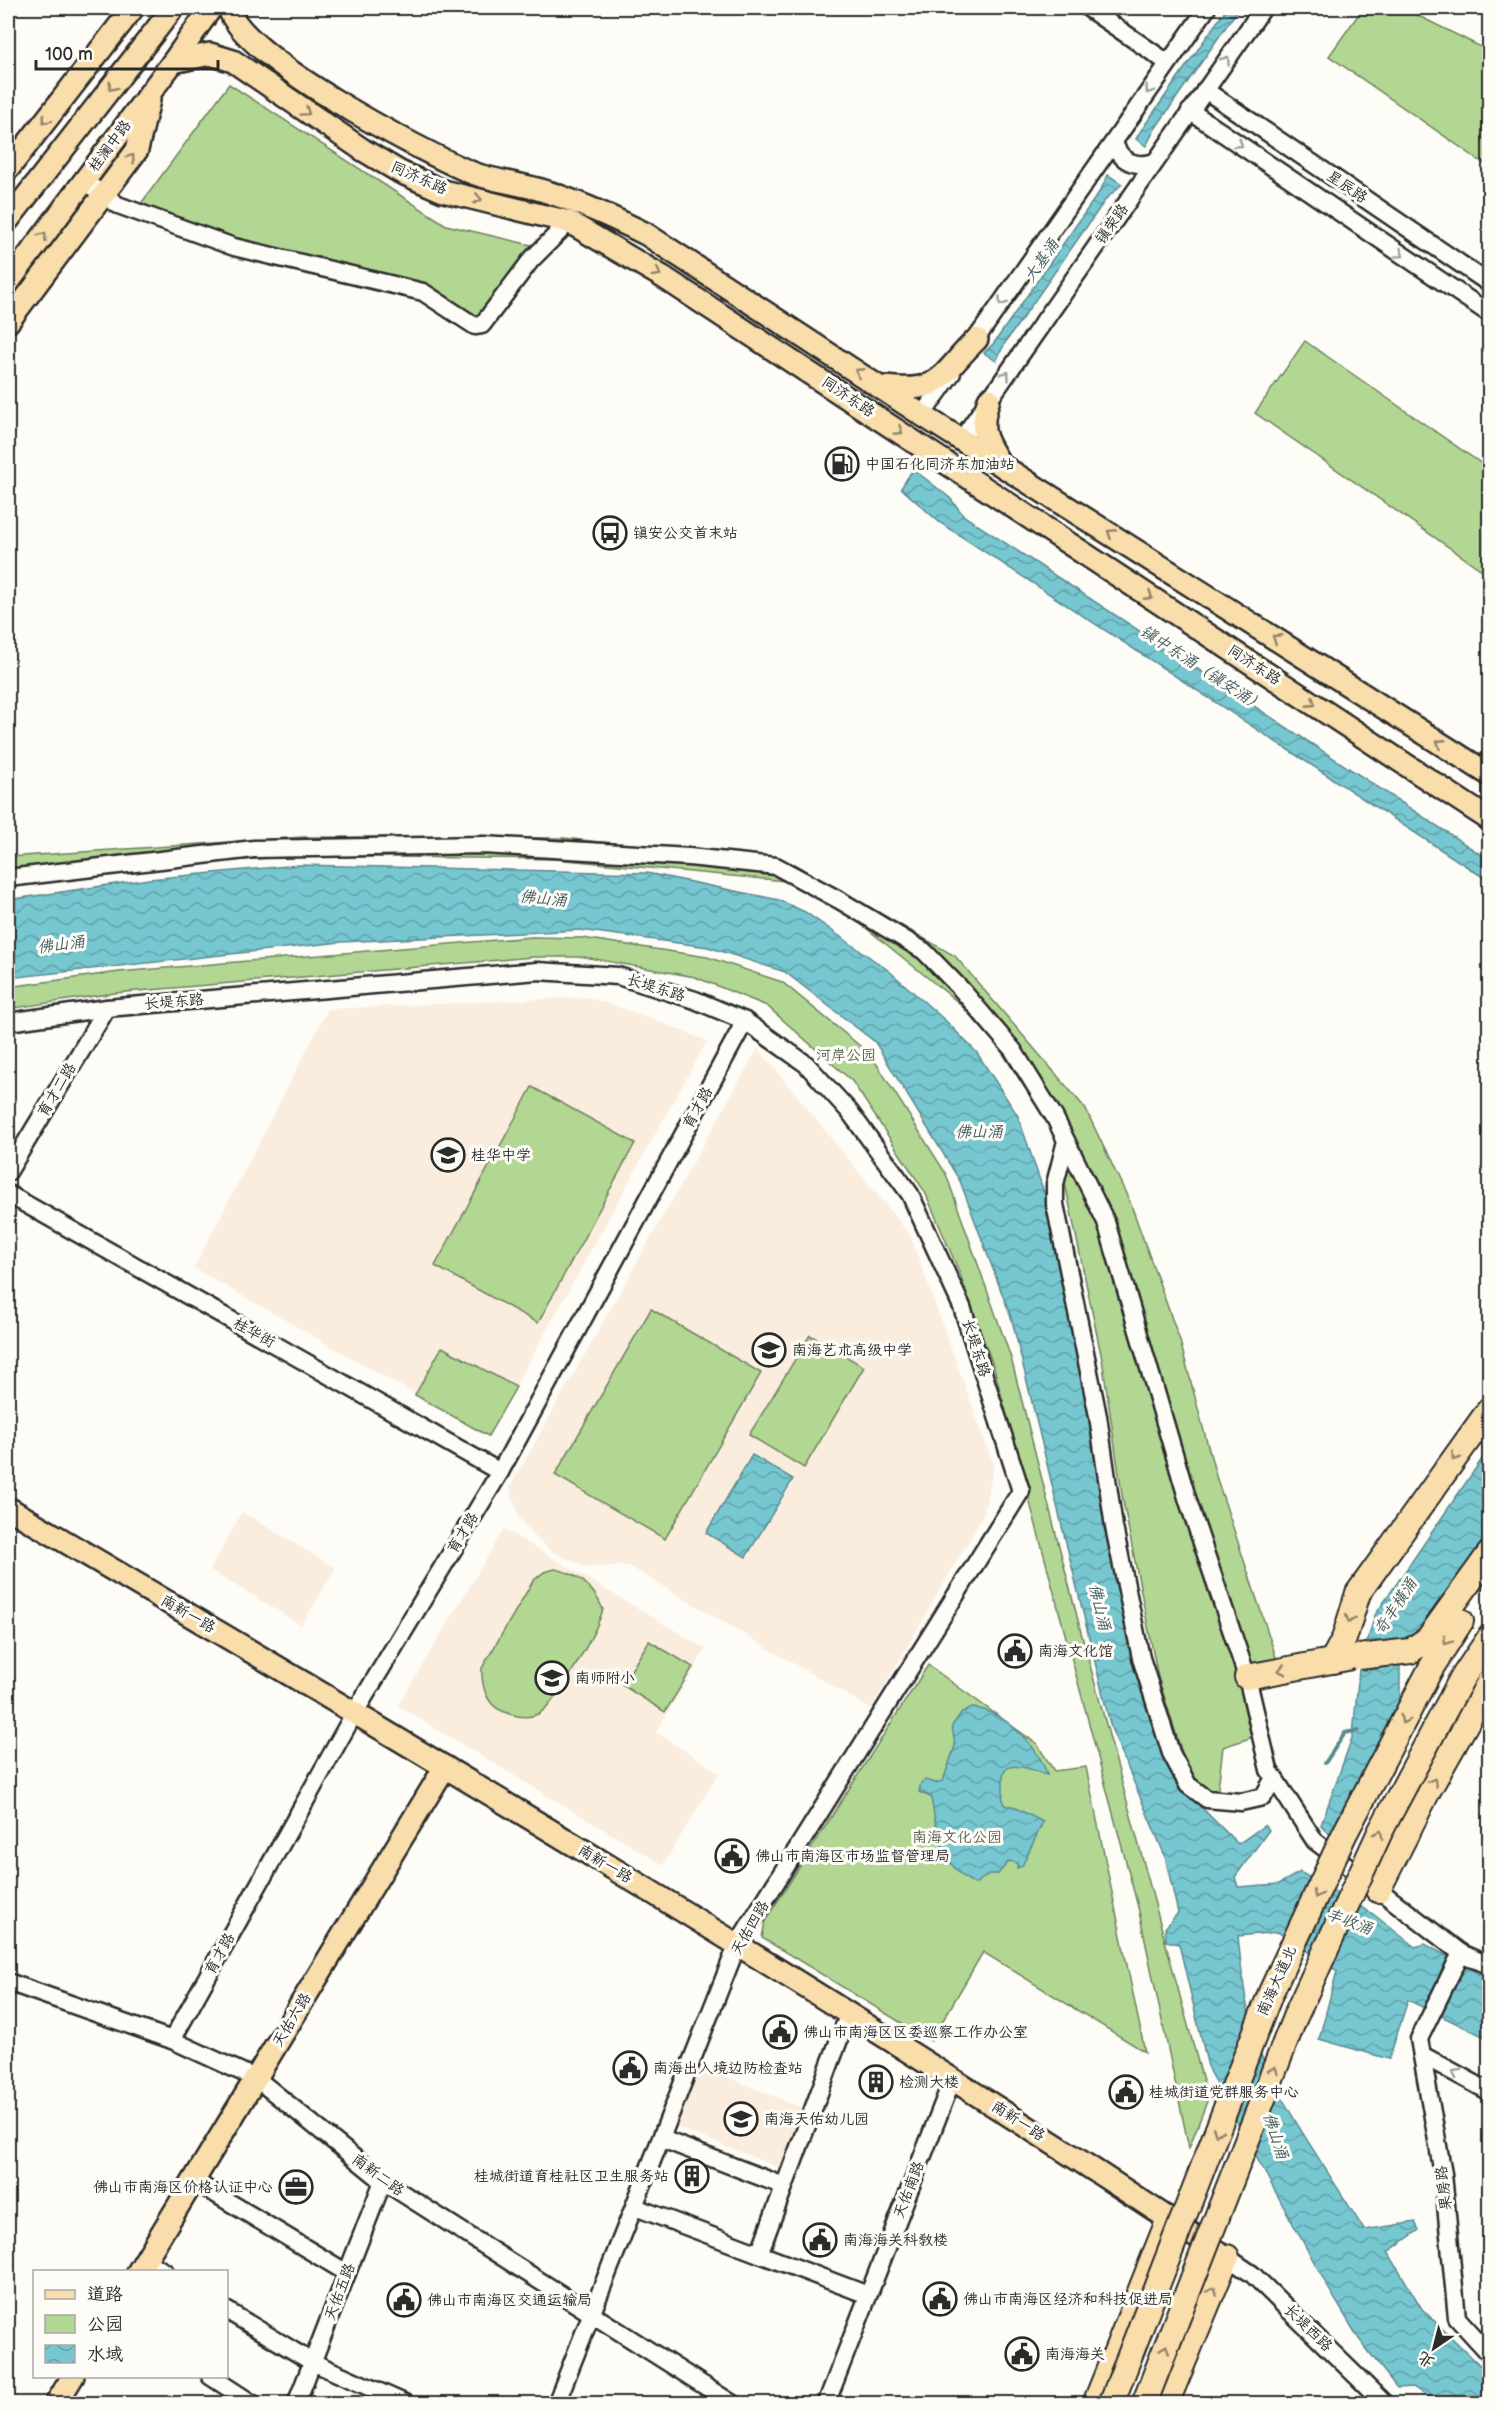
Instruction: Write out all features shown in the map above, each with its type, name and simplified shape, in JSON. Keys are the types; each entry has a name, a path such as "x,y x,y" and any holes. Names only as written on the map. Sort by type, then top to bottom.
{"highway":[{"path":"1332,1661 1344,1639 1358,1593 1490,1409"},
{"path":"1247,1677 1332,1661 1410,1651 1428,1639 1490,1553"},
{"name":"南海大道北","path":"1111,2403 1271,1992 1344,1835 1431,1668 1490,1580"},
{"name":"南海大道北","path":"1144,2403 1295,2017 1380,1832 1461,1680 1490,1637"},
{"path":"1378,1890 1429,1789 1490,1681"},
{"path":"1095,2403 1169,2220"},
{"path":"1166,2403 1227,2257"}],"main road":[{"path":"135,8 136,55"},
{"path":"8,169 135,8"},
{"path":"8,219 173,8"},
{"name":"桂澜中路","path":"8,283 211,8"},
{"name":"同济东路","path":"229,8 231,17 253,42 322,92 424,151 473,173 551,194 600,212 646,234 961,440 1000,462 1490,775"},
{"name":"同济东路","path":"173,62 210,54 233,61 363,150 400,172 443,191 569,222 663,277 815,375 1490,820"},
{"path":"258,79 251,66 252,60 259,58 322,92"},
{"path":"8,322 14,300 103,195 137,150 151,92"},
{"path":"883,387 914,389 930,387 944,377 958,357 977,339"},
{"path":"989,399 982,426 1000,462"},
{"name":"南新一路","path":"8,1508 355,1712 738,1943 953,2078 1227,2257"},
{"name":"天佑六路","path":"142,2266 445,1767"},
{"path":"56,2403 72,2378"}],"street":[{"path":"1088,8 1168,63"},
{"path":"922,415 1207,8"},
{"name":"镇荣路","path":"961,440 1263,8"},
{"name":"星辰路","path":"1205,90 1490,284"},
{"path":"1190,111 1490,314"},
{"path":"1114,142 1119,154 1130,163 1142,166 1155,162"},
{"path":"84,181 118,205 234,247 423,292 475,326 482,325 531,260 569,222"},
{"path":"8,878 254,849 484,845 592,850 776,866 842,901 924,951 961,989 1013,1050 1066,1141 1106,1222 1188,1501 1247,1677 1269,1770 1315,1841 1461,1953 1490,1966"},
{"name":"长堤东路","path":"8,1022 107,1008 537,971 618,976 695,1000 745,1021 806,1064 849,1111 910,1194 962,1307 1021,1491"},
{"name":"育才二路","path":"8,1172 107,1008"},
{"name":"育才路","path":"172,2040 355,1712 500,1472 745,1021"},
{"path":"1066,1141 1055,1184 1062,1246 1098,1416 1114,1527 1141,1658 1171,1753 1188,1785 1207,1799 1241,1802 1263,1797 1274,1778"},
{"name":"桂华街","path":"8,1194 500,1472"},
{"name":"天佑四路","path":"556,2403 593,2315 738,1943 1021,1491"},
{"name":"果房路","path":"1461,1953 1419,2039 1443,2174 1457,2318 1490,2354"},
{"name":"南新二路","path":"8,1982 172,2040 257,2079 383,2181 734,2403"},
{"path":"759,2254 849,2013"},
{"path":"1422,2055 1490,2092"},
{"name":"天佑南路","path":"826,2403 953,2078"},
{"path":"662,2139 784,2186"},
{"path":"195,2181 347,2273"},
{"name":"天佑五路","path":"296,2403 383,2181"},
{"path":"635,2207 868,2295"},
{"name":"长堤西路","path":"1227,2257 1252,2274 1385,2403"},
{"path":"142,2266 160,2270"},
{"path":"228,2311 312,2362 407,2403"},
{"path":"213,2378 253,2403"}],"shaded area":[{"name":"桂华中学","path":"587,997 648,1017 707,1041 488,1436 194,1268 328,1009"},
{"name":"南海艺术高级中学","path":"758,1048 910,1235 994,1466 983,1516 871,1709 629,1566 585,1567 553,1552 536,1538 519,1518 510,1487"},
{"path":"242,1512 336,1568 301,1625 210,1570"},
{"name":"南师附小","path":"504,1529 706,1649 656,1732 719,1773 663,1865 398,1706"},
{"name":"南海天佑幼儿园","path":"700,2066 807,2110 783,2169 676,2127"}],"green space":[{"path":"1363,8 1403,8 1489,51 1489,167 1329,56"},
{"path":"229,84 446,225 531,245 479,317 426,284 283,255 140,205"},
{"path":"1305,341 1489,469 1489,575 1255,413"},
{"path":"303,837 564,838 794,864 955,956 1085,1108 1130,1202 1180,1341 1216,1476 1277,1660 1241,1672 1253,1737 1223,1747 1217,1797 1191,1781 1158,1677 1123,1501 1102,1359 1065,1183 1067,1154 1000,1049 959,1003 861,924 820,897 785,881 556,859 295,856 167,866 8,887 8,857"},
{"name":"河岸公园","path":"532,937 582,938 707,957 782,982 871,1055 946,1174 1011,1358 1082,1636 1208,2099 1189,2148 1138,1907 994,1368 958,1269 925,1192 852,1081 767,1006 695,977 584,957 533,957 115,993 8,1009 8,987 119,972"},
{"path":"532,1087 635,1143 538,1323 435,1266"},
{"path":"651,1309 761,1373 665,1539 555,1475"},
{"path":"810,1335 864,1367 804,1468 749,1435"},
{"path":"442,1347 516,1387 488,1436 415,1395"},
{"path":"555,1569 572,1574 585,1583 595,1594 603,1609 575,1666 546,1708 533,1716 512,1715 498,1709 490,1701 483,1685 482,1668 533,1581 544,1572"},
{"path":"649,1641 693,1667 665,1712 622,1685"},
{"name":"南海文化公园","path":"928,1665 1037,1744 1054,1771 1086,1767 1145,2052 983,1952 931,2041 762,1938 765,1921"}],"water":[{"path":"1227,8 1239,8 1155,129 1146,146 1136,139 1140,132"},
{"path":"1108,175 1122,184 1106,199 1005,343 996,361 984,353 994,343 1100,191"},
{"path":"913,469 950,498 964,516 1489,860 1489,881 939,522 901,488"},
{"name":"佛山涌","path":"299,865 647,873 779,900 805,912 888,970 948,1023 977,1053 1018,1116 1049,1207 1140,1672 1192,1798 1238,1844 1265,1825 1269,1830 1235,1877 1238,1887 1279,1884 1300,1872 1373,1914 1415,1947 1425,1944 1489,1979 1489,2039 1408,2000 1389,2059 1319,2039 1337,1971 1278,1932 1238,1936 1250,2022 1258,2048 1280,2094 1364,2230 1415,2222 1419,2230 1388,2252 1422,2309 1489,2374 1489,2403 1437,2403 1413,2387 1397,2388 1359,2339 1330,2291 1209,2071 1179,1944 1166,1941 1165,1928 1178,1913 1165,1856 1111,1728 1012,1320 960,1181 875,1042 785,972 708,947 580,930 341,942 8,978 8,900 149,879"},
{"path":"1489,1449 1489,1534 1400,1663 1400,1704 1343,1848 1321,1825 1353,1735 1359,1670 1375,1615"},
{"path":"752,1455 793,1479 746,1557 706,1533"},
{"path":"972,1708 995,1715 1018,1731 1037,1753 1047,1775 1017,1766 1006,1770 1003,1775 1003,1800 1006,1806 1012,1806 1043,1822 1022,1866 1017,1868 1017,1863 1009,1861 998,1874 989,1874 975,1884 954,1868 947,1858 938,1835 931,1797 919,1792 921,1783 925,1780 935,1783 943,1781 955,1746 952,1726 961,1713"}],"waterway":[{"name":"奇丰横涌","path":"1325,1763 1345,1733 1359,1730"}],"place":[{"name":"中国石化同济东加油站","path":"842,464"},
{"name":"镇安公交首末站","path":"610,533"},
{"name":"桂华中学","path":"448,1155"},
{"name":"南海艺术高级中学","path":"769,1350"},
{"name":"南海文化馆","path":"1015,1651"},
{"name":"南师附小","path":"552,1678"},
{"name":"佛山市南海区市场监督管理局","path":"732,1856"},
{"name":"佛山市南海区区委巡察工作办公室","path":"780,2032"},
{"name":"南海出入境边防检查站","path":"630,2068"},
{"name":"检测大楼","path":"876,2082"},
{"name":"桂城街道党群服务中心","path":"1126,2092"},
{"name":"南海天佑幼儿园","path":"741,2119"},
{"name":"桂城街道育桂社区卫生服务站","path":"692,2176"},
{"name":"佛山市南海区价格认证中心","path":"296,2187"},
{"name":"南海海关科教楼","path":"820,2240"},
{"name":"佛山市南海区经济和科技促进局","path":"940,2299"},
{"name":"佛山市南海区交通运输局","path":"404,2300"},
{"name":"南海海关","path":"1022,2354"}],"water label":[{"name":"大基涌","path":"1042,261"},
{"name":"镇中东涌（镇安涌）","path":"1202,669"},
{"name":"丰收涌","path":"1349,1922"}]}
